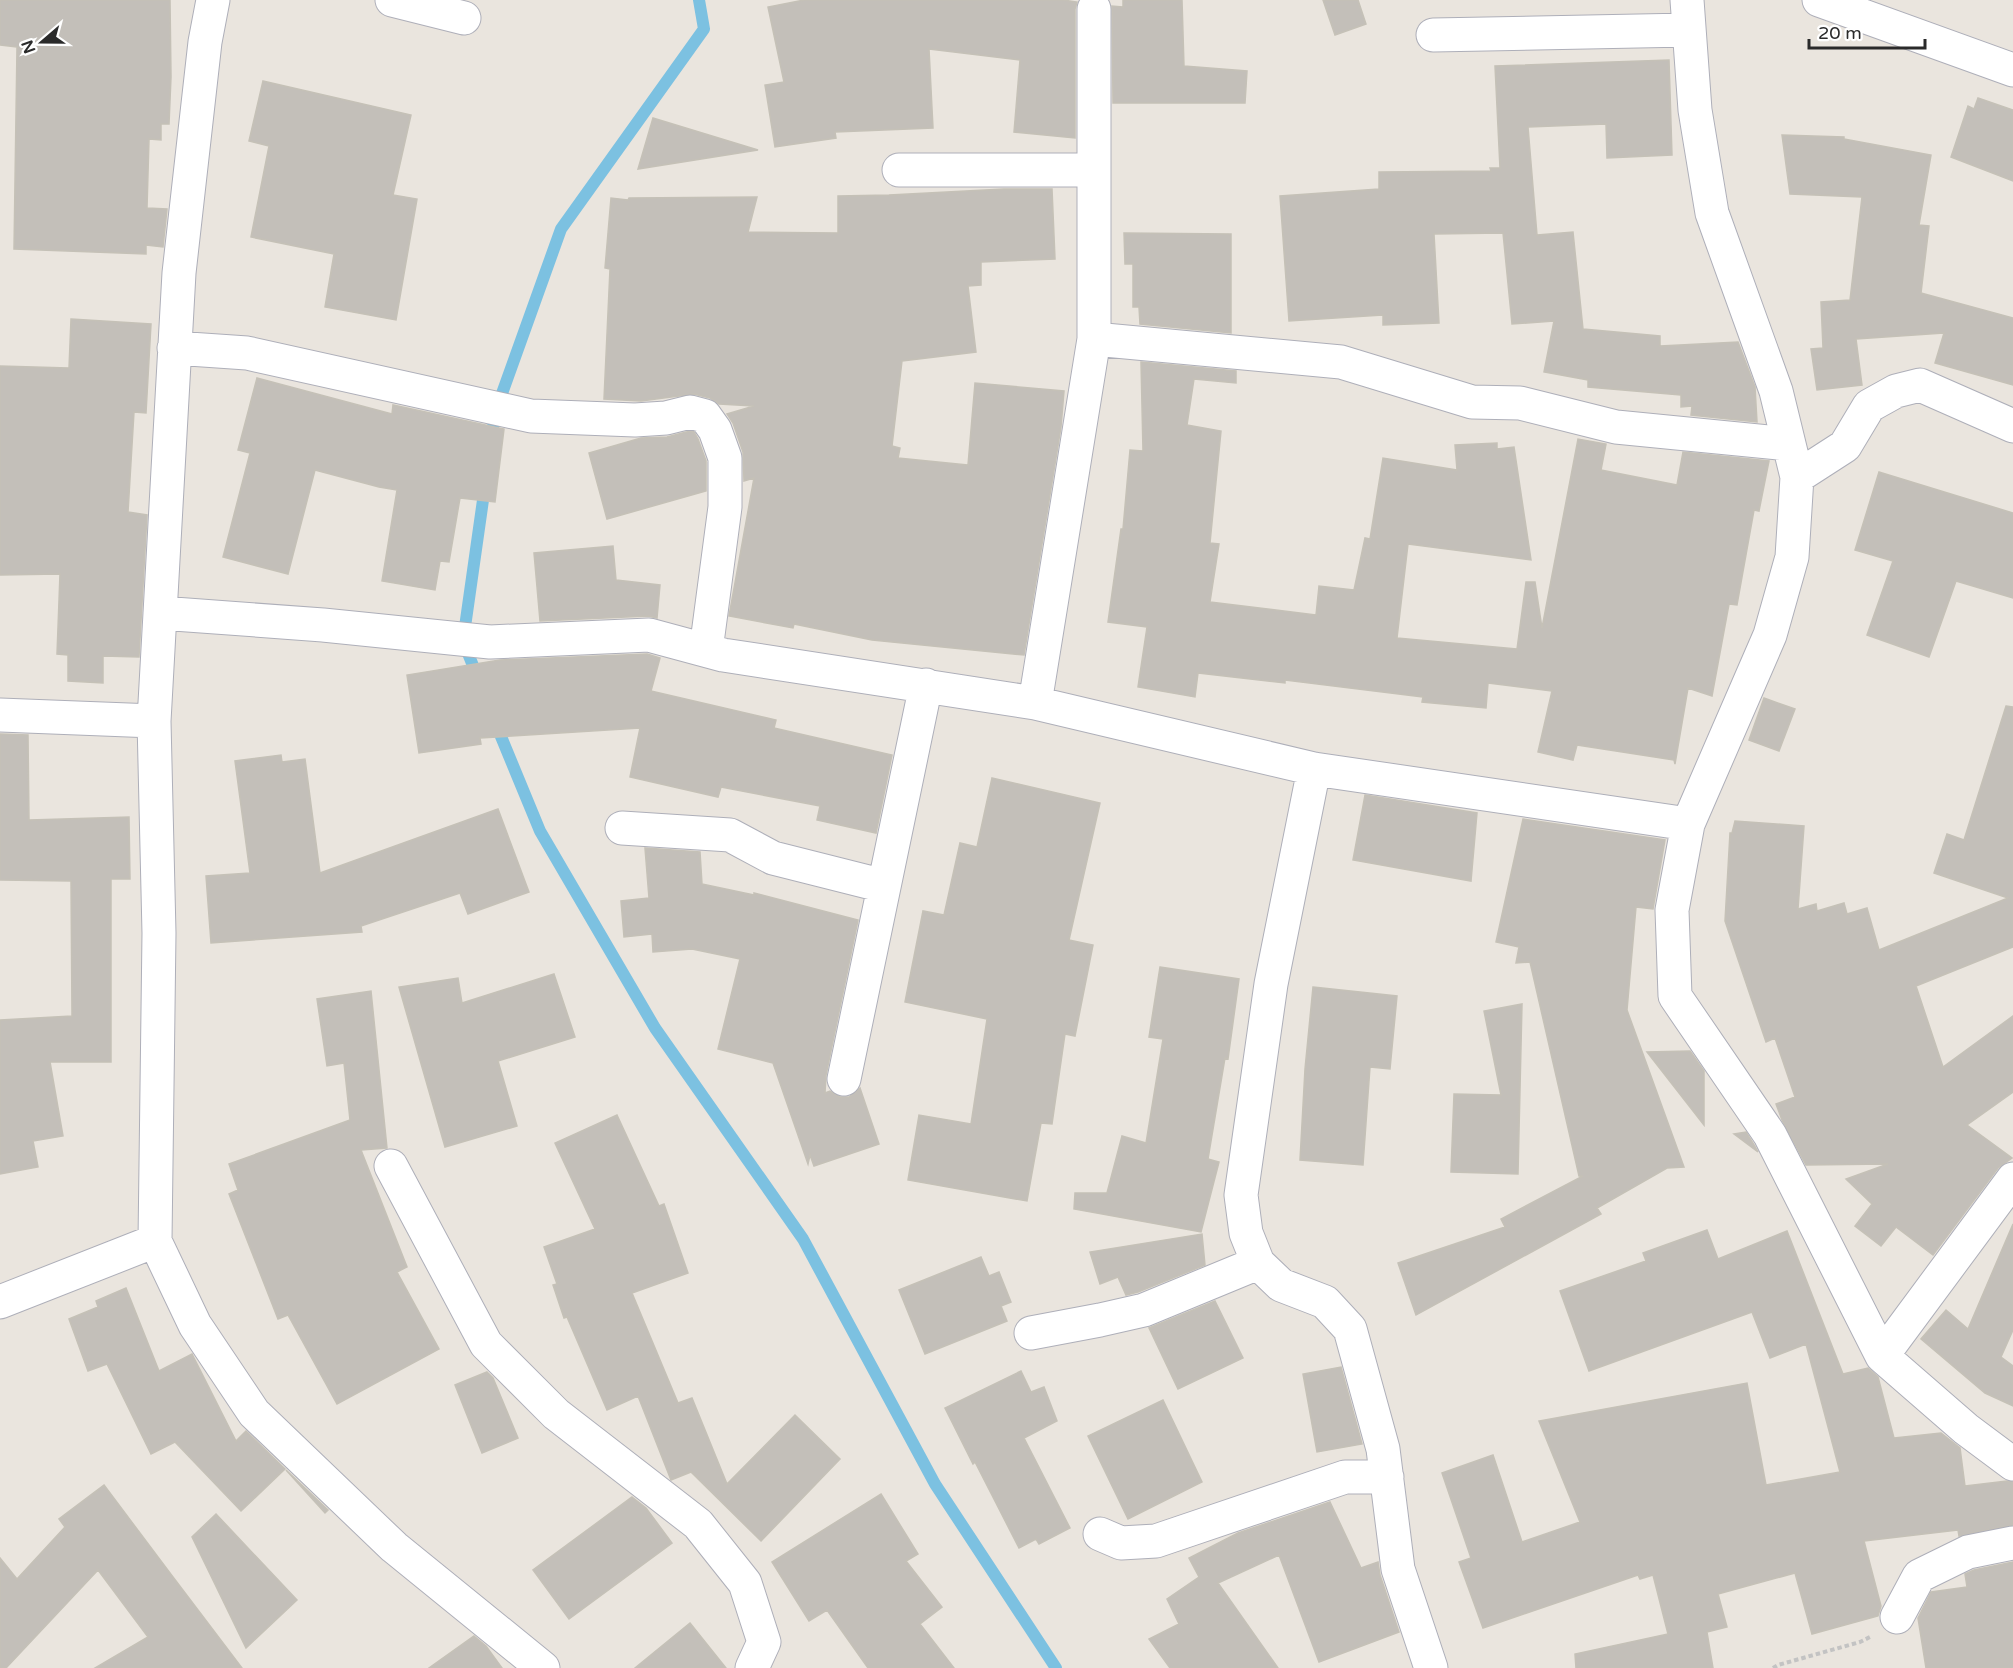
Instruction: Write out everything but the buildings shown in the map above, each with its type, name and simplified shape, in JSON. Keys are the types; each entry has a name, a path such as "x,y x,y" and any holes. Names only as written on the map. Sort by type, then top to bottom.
{"street":[{"path":"213,0 205,42 183,238 174,348 154,721 159,933 154,1241 195,1325 254,1413 394,1547 543,1668"},
{"path":"392,0 464,18"},
{"path":"1819,0 2013,70"},
{"path":"1035,704 1094,339 1094,9"},
{"path":"1433,35 1688,15 1695,110 1712,213 1776,391 1797,477 1791,557 1770,635 1688,824 1672,910 1675,996 1770,1135 1882,1356 1966,1429 2013,1464"},
{"path":"899,170 1094,170"},
{"path":"1094,339 1341,362 1472,402 1520,403 1616,427 1789,444"},
{"path":"174,348 247,353 531,416 635,420 666,418 690,412 705,416 715,430 725,458 725,507 706,650"},
{"path":"1797,477 1845,446 1869,406 1896,391 1920,385 2013,426"},
{"path":"160,613 323,625 490,642 649,635 723,655 926,685 1035,704 1314,769 1688,824"},
{"path":"844,1079 926,685"},
{"path":"0,715 154,721"},
{"path":"1314,769 1271,984 1241,1195 1246,1233 1258,1263 1281,1285 1325,1302 1350,1329 1383,1449 1398,1569 1431,1668"},
{"path":"622,828 730,835 773,858 884,886"},
{"path":"391,1166 486,1344 556,1414 698,1524 745,1582 764,1642 752,1668"},
{"path":"1882,1356 2013,1179"},
{"path":"0,1302 154,1241"},
{"path":"1031,1333 1144,1310 1258,1263"},
{"path":"1100,1534 1121,1543 1156,1541 1345,1477 1387,1477"},
{"path":"1897,1617 1919,1575 1968,1552 2013,1543"}],"path":[{"path":"1773,1668 1860,1642 1883,1630 1897,1617"}],"waterway":[{"path":"491,442 495,413 561,229 704,29 699,0"},
{"path":"478,678 463,641 485,486"},
{"path":"495,722 540,831 655,1028 803,1239 935,1484 1056,1668"}]}
